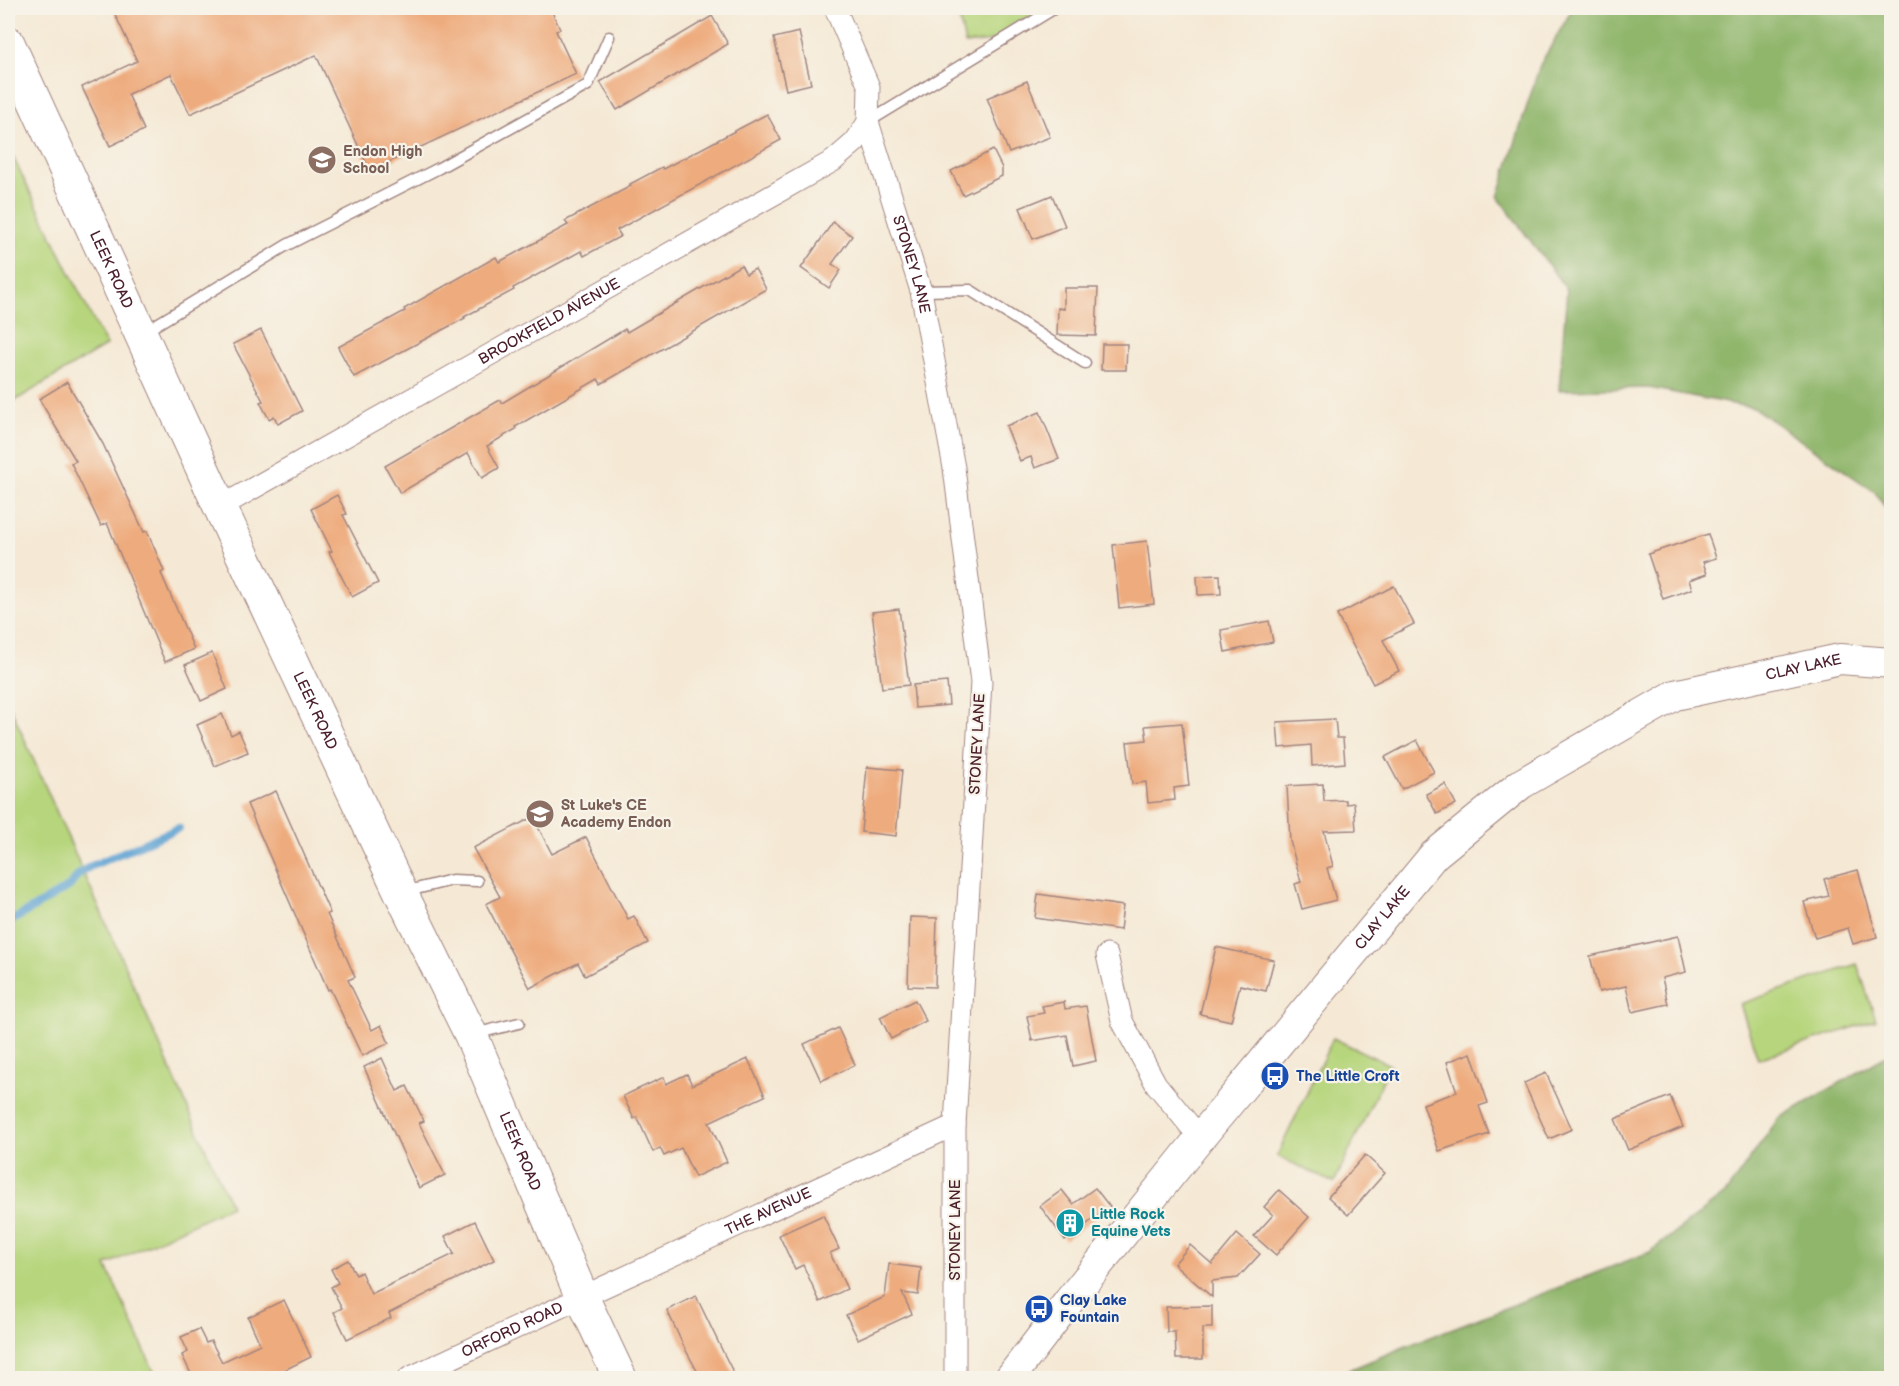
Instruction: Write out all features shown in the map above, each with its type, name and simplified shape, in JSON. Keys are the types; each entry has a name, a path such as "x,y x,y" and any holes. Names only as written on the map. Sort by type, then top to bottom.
{"highway":[{"name":"LEEK ROAD","path":"8,43 220,507 400,893 471,1035 582,1297 620,1378"}],"main road":[{"name":"CLAY LAKE","path":"1010,1378 1200,1138 1434,855 1521,784 1675,695 1840,659 1892,663"}],"street":[{"name":"STONEY LANE","path":"835,8 869,87 868,122 921,291 954,468 981,682 956,1125 955,1378"},
{"name":"BROOKFIELD AVENUE","path":"220,507 833,161 855,142 868,122"},
{"path":"1107,955 1122,1022 1156,1084 1200,1138"},
{"name":"THE AVENUE","path":"582,1297 956,1125"},
{"name":"ORFORD ROAD","path":"409,1378 582,1297"}],"lane":[{"path":"868,122 1055,8"},
{"path":"141,334 287,245 439,168 588,85 609,37"},
{"path":"921,291 970,290 1085,363"},
{"path":"400,893 452,880 477,881"},
{"path":"471,1035 519,1023"}],"green space":[{"path":"957,8 1044,8 993,41 965,44"},
{"path":"1573,8 1891,8 1891,517 1875,492 1754,408 1649,388 1559,390 1567,290 1498,197 1540,65"},
{"path":"8,147 107,345 8,405"},
{"path":"8,702 231,1206 106,1265 157,1378 8,1378"},
{"path":"1857,964 1876,1020 1758,1059 1740,1004"},
{"path":"1333,1038 1390,1065 1334,1183 1277,1156"},
{"path":"1891,1053 1891,1378 1330,1378 1650,1252 1726,1193 1778,1119"}],"building":[{"path":"112,8 550,8 560,29 556,31 576,74 370,171 316,55 190,114 171,74 128,94 144,130 110,146 82,87 137,61"},
{"path":"712,16 728,44 617,110 600,82"},
{"path":"799,32 811,84 786,90 774,38"},
{"path":"1027,81 1050,137 1009,153 987,98"},
{"path":"767,114 781,140 617,230 621,236 584,256 581,251 513,288 514,290 465,318 354,377 338,347 405,311 404,309 496,257 499,262 568,225 565,221 631,186 630,184"},
{"path":"993,150 1002,168 1002,176 963,195 951,171"},
{"path":"1052,195 1065,226 1033,239 1020,208"},
{"path":"833,222 852,236 832,264 841,270 829,288 801,268"},
{"path":"741,265 746,274 755,269 766,289 601,384 598,379 515,427 516,429 487,446 499,468 482,478 468,453 400,493 385,466 500,400 502,403 625,329 627,332"},
{"path":"1064,288 1098,288 1096,336 1057,335 1058,308 1064,309"},
{"path":"261,330 302,411 278,424 274,416 269,419 260,402 263,401 233,344"},
{"path":"1102,344 1127,344 1126,370 1101,370"},
{"path":"67,382 103,444 144,532 147,531 164,571 161,573 194,649 165,662 107,523 101,526 71,463 76,461 39,399"},
{"path":"1040,412 1059,459 1035,468 1031,457 1020,461 1006,426"},
{"path":"337,495 347,514 343,515 378,583 352,597 329,552 332,551 311,509"},
{"path":"1708,534 1716,558 1703,562 1707,574 1689,580 1692,589 1663,599 1648,554"},
{"path":"1147,541 1154,604 1119,608 1113,545"},
{"path":"1220,575 1221,594 1198,595 1197,576"},
{"path":"1394,586 1414,624 1383,640 1399,671 1373,684 1337,615"},
{"path":"899,609 909,685 882,688 872,612"},
{"path":"1269,621 1273,642 1225,652 1221,630"},
{"path":"212,653 227,689 201,701 185,665"},
{"path":"947,682 949,705 915,708 913,685"},
{"path":"222,714 231,735 239,731 248,752 215,766 197,725"},
{"path":"1335,719 1337,738 1343,738 1345,763 1312,766 1311,745 1279,748 1277,722"},
{"path":"1182,723 1189,786 1174,788 1175,800 1148,803 1146,782 1132,784 1127,742 1147,740 1145,726"},
{"path":"1417,740 1434,772 1402,789 1385,757"},
{"path":"867,767 902,770 896,836 861,832"},
{"path":"1323,784 1324,801 1346,800 1346,804 1354,803 1356,830 1324,831 1333,866 1327,868 1336,900 1302,909 1295,884 1301,882 1290,841 1287,786"},
{"path":"1445,784 1456,804 1437,814 1426,794"},
{"path":"276,791 330,913 327,914 355,977 348,980 372,1030 381,1025 389,1043 362,1056 330,989 328,990 247,804"},
{"path":"533,817 552,854 586,837 628,919 634,916 648,943 585,976 578,963 530,988 486,904 500,897 473,848"},
{"path":"1858,870 1877,937 1853,944 1848,928 1815,938 1804,902 1829,896 1824,879"},
{"path":"1038,894 1123,906 1120,930 1035,918"},
{"path":"910,917 937,918 935,987 908,986"},
{"path":"1678,936 1686,972 1662,978 1668,1004 1632,1012 1626,986 1599,992 1590,956"},
{"path":"1216,947 1274,960 1266,991 1240,985 1231,1021 1200,1014"},
{"path":"915,1000 926,1021 891,1039 880,1017"},
{"path":"1064,1002 1065,1009 1086,1006 1096,1061 1073,1066 1067,1035 1032,1041 1027,1016 1044,1013 1042,1006"},
{"path":"838,1028 855,1065 821,1081 804,1044"},
{"path":"1471,1053 1488,1103 1479,1106 1489,1134 1439,1151 1423,1104 1457,1092 1447,1062"},
{"path":"382,1058 397,1091 407,1086 424,1121 419,1123 445,1175 419,1188 364,1067"},
{"path":"748,1059 765,1096 709,1122 727,1162 695,1177 681,1148 664,1156 660,1148 653,1152 637,1117 634,1119 623,1096 664,1077 666,1084 687,1074 692,1085"},
{"path":"1546,1073 1572,1129 1549,1139 1524,1083"},
{"path":"1670,1096 1683,1127 1628,1150 1615,1119"},
{"path":"1365,1155 1385,1173 1348,1215 1328,1197"},
{"name":"Little Rock Equine Vets","path":"1095,1188 1110,1207 1065,1240 1040,1206 1062,1190 1073,1204"},
{"path":"1279,1190 1309,1217 1276,1255 1254,1236 1273,1215 1264,1207"},
{"path":"823,1215 839,1249 830,1253 847,1289 820,1302 803,1265 795,1269 779,1235"},
{"path":"475,1221 494,1260 389,1313 391,1318 347,1339 334,1312 342,1308 331,1287 338,1283 331,1269 348,1260 356,1275 361,1272 371,1294 454,1254 445,1236"},
{"path":"1237,1234 1260,1254 1238,1278 1212,1281 1212,1297 1174,1264 1190,1245 1212,1264"},
{"path":"889,1264 921,1268 918,1295 902,1293 912,1314 858,1339 846,1315 885,1297"},
{"path":"696,1296 736,1378 701,1378 683,1345 667,1310"},
{"path":"284,1300 311,1357 268,1378 187,1378 192,1376 182,1355 188,1352 181,1337 199,1329 206,1343 211,1341 222,1362 260,1344 248,1317"},
{"path":"1212,1306 1212,1328 1203,1328 1203,1359 1176,1359 1175,1332 1167,1332 1166,1307"}],"waterway":[{"path":"8,923 70,886 78,875 89,867 179,828"}],"place":[{"name":"Endon High School","path":"322,160"},
{"name":"St Luke's CE Academy Endon","path":"540,814"},
{"name":"The Little Croft","path":"1275,1076"},
{"name":"Little Rock Equine Vets","path":"1070,1223"},
{"name":"Clay Lake Fountain","path":"1039,1309"}]}
